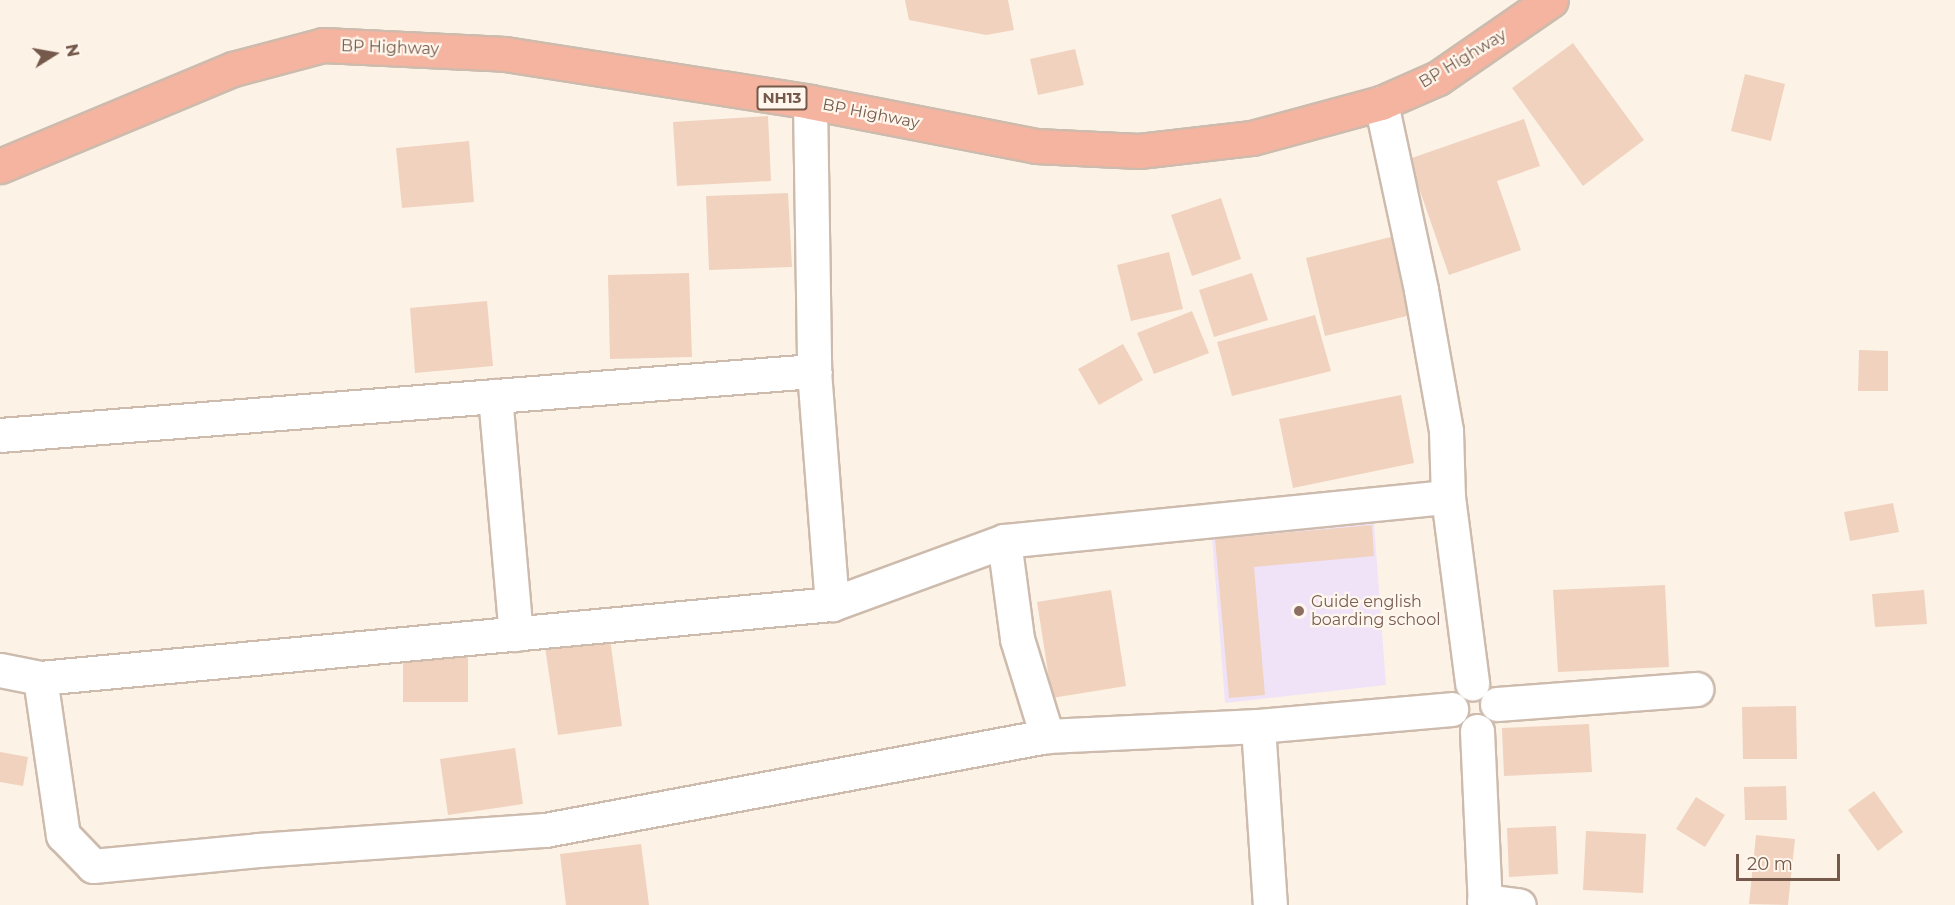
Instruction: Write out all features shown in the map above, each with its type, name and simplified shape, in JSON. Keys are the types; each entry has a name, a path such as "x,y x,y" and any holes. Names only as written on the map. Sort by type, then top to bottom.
{"highway":[{"name":"BP Highway","path":"0,166 233,69 323,45 505,54 810,102 1036,146 1138,151 1252,138 1381,103 1438,78 1551,0"}],"street":[{"path":"810,102 814,370 832,604"},
{"path":"1381,103 1446,431 1449,497 1472,683"},
{"path":"0,435 814,370"},
{"path":"495,396 516,634"},
{"path":"0,670 40,678 832,604 1004,541 1449,497"},
{"path":"1004,541 1017,639 1047,736"},
{"path":"40,678 63,835 93,866 258,850 544,830 1047,736 1258,726 1451,709"},
{"path":"1472,683 1487,686 1497,704 1498,712 1490,725 1477,731 1462,728 1451,709 1458,688 1472,683"},
{"path":"1497,704 1696,689"},
{"path":"1258,726 1270,905"},
{"path":"1477,731 1485,903 1519,905"}],"shaded area":[{"name":"Guide english boarding school","path":"1374,523 1386,685 1225,703 1212,537"}],"building":[{"path":"905,0 1008,0 1014,30 986,35 909,20"},
{"path":"1573,43 1644,140 1583,186 1512,88"},
{"path":"1075,49 1084,85 1038,95 1030,59"},
{"path":"1745,74 1785,84 1771,141 1731,131"},
{"path":"768,116 771,181 677,186 673,122"},
{"path":"1524,119 1540,166 1497,181 1521,250 1449,275 1409,159"},
{"path":"469,141 474,202 402,208 396,148"},
{"path":"788,193 792,267 709,270 706,196"},
{"path":"1221,198 1241,259 1192,276 1171,215"},
{"path":"1399,235 1415,314 1325,336 1306,258"},
{"path":"1169,252 1183,309 1131,321 1117,265"},
{"path":"689,273 692,357 610,359 608,275"},
{"path":"1252,273 1268,320 1214,337 1199,290"},
{"path":"487,301 493,366 415,373 410,308"},
{"path":"1192,311 1209,353 1154,374 1137,333"},
{"path":"1315,315 1331,371 1232,396 1217,342"},
{"path":"1123,344 1143,380 1099,405 1078,369"},
{"path":"1859,350 1888,351 1888,391 1858,391"},
{"path":"1401,395 1414,463 1293,488 1279,419"},
{"path":"1893,503 1899,532 1850,541 1844,512"},
{"path":"1372,525 1374,556 1254,567 1265,695 1229,698 1215,539"},
{"path":"1665,585 1669,667 1558,672 1553,590"},
{"path":"1111,590 1126,686 1052,698 1037,602"},
{"path":"1924,590 1927,624 1875,627 1872,594"},
{"path":"610,639 622,726 558,735 545,647"},
{"path":"403,651 468,651 468,702 403,702"},
{"path":"1796,706 1797,759 1743,759 1742,707"},
{"path":"1589,724 1592,772 1504,776 1502,728"},
{"path":"515,748 523,804 448,815 440,759"},
{"path":"0,752 28,757 23,786 0,782"},
{"path":"1786,786 1787,820 1745,820 1744,787"},
{"path":"1874,791 1903,832 1878,851 1848,810"},
{"path":"1696,797 1725,815 1705,847 1676,829"},
{"path":"1556,826 1558,874 1509,877 1507,828"},
{"path":"1586,831 1646,834 1643,893 1583,890"},
{"path":"1756,835 1795,839 1788,905 1749,904"},
{"path":"641,844 649,905 566,905 560,854"}],"place":[{"name":"Guide english boarding school","path":"1299,611"}]}
